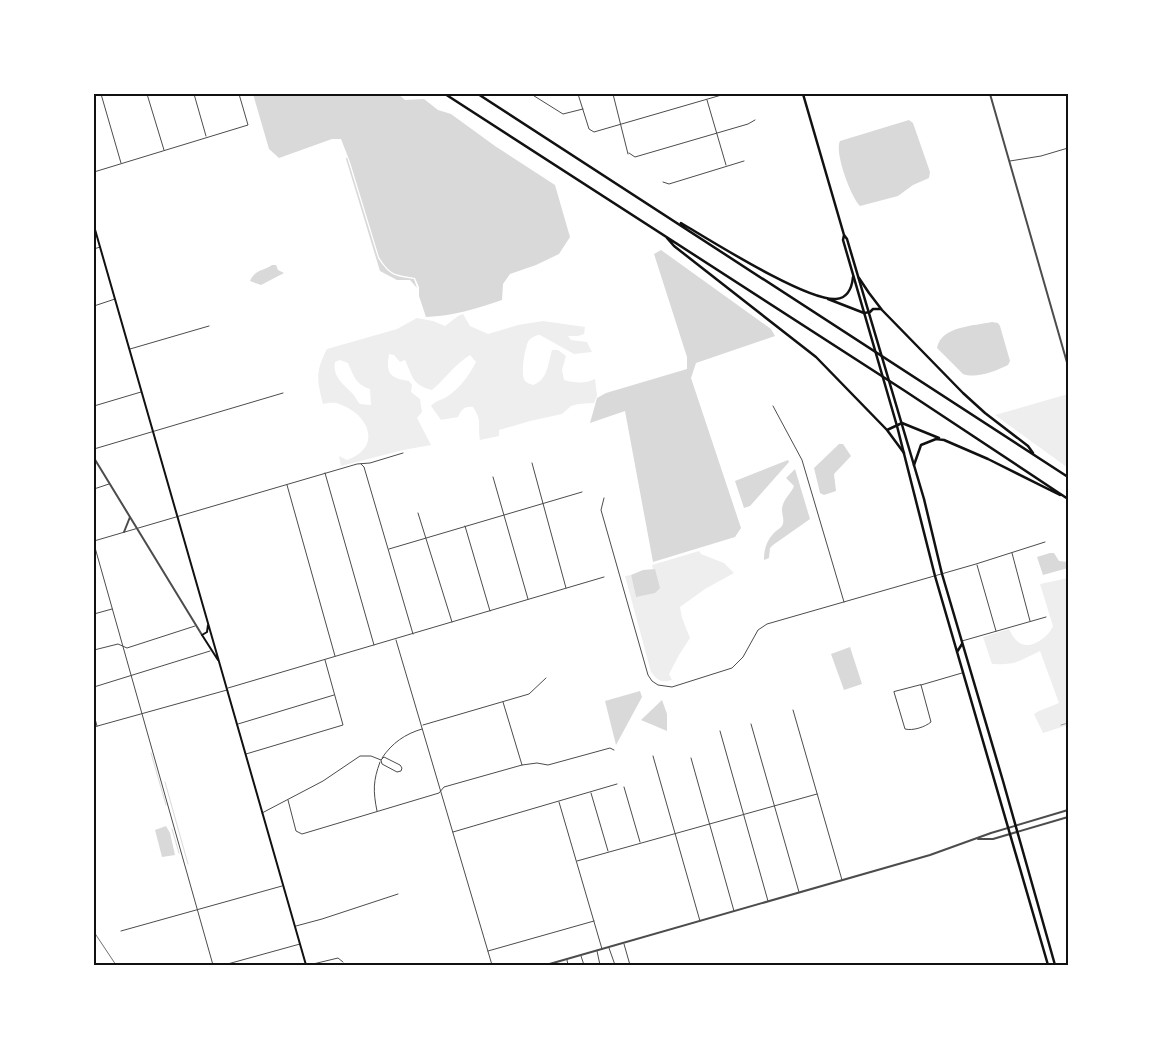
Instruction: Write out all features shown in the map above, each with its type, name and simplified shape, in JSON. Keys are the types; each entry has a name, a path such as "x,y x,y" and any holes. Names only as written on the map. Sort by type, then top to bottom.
{"main road":[{"path":"445,94 905,391 1068,499"},
{"path":"478,94 1068,477"},
{"path":"803,94 844,235 860,278 914,464 942,574 1055,965"},
{"path":"658,210 763,270 806,291 864,313 878,308 882,310"},
{"path":"94,226 307,965"},
{"path":"664,235 674,246 816,357 887,430 904,453"},
{"path":"844,235 843,240 897,426 935,576 1048,965"},
{"path":"806,291 835,299 842,297 850,290 854,277"},
{"path":"860,278 882,310 974,404 1028,446 1034,454"},
{"path":"887,430 902,424 944,440 988,459 1068,499"},
{"path":"914,464 921,444 930,440 944,440"},
{"path":"208,622 207,632 202,635 220,665"},
{"path":"957,652 962,642"},
{"path":"212,650 214,643"},
{"path":"957,652 966,658"}],"street":[{"path":"101,94 121,163"},
{"path":"148,94 164,150"},
{"path":"194,94 206,137"},
{"path":"94,172 248,125 239,94"},
{"path":"531,94 563,114 583,109"},
{"path":"578,94 589,129 594,132 725,94"},
{"path":"613,94 629,154 635,157 748,124 755,120"},
{"path":"990,94 1068,366"},
{"path":"707,99 726,166"},
{"path":"1010,161 1041,156 1068,148"},
{"path":"663,182 669,184 744,161"},
{"path":"94,249 100,247"},
{"path":"94,306 115,299"},
{"path":"129,350 209,326"},
{"path":"94,406 141,392"},
{"path":"94,449 283,393"},
{"path":"773,406 802,460 844,603"},
{"path":"94,541 286,484 402,453"},
{"path":"94,458 202,635"},
{"path":"532,463 566,588"},
{"path":"360,464 364,467 413,634"},
{"path":"325,473 374,645"},
{"path":"493,477 528,600"},
{"path":"94,489 109,484"},
{"path":"286,484 335,657"},
{"path":"389,549 582,492"},
{"path":"604,498 601,510 648,674 658,686 672,687 732,668 742,657 758,630 767,624 844,603 1045,542"},
{"path":"418,513 452,622"},
{"path":"124,532 130,517"},
{"path":"465,525 490,611"},
{"path":"94,544 213,965"},
{"path":"1011,553 1030,621"},
{"path":"976,564 996,632"},
{"path":"94,727 227,690 604,577"},
{"path":"94,614 112,608"},
{"path":"962,642 1046,617"},
{"path":"94,650 118,644 127,648 197,626"},
{"path":"396,639 492,965"},
{"path":"94,687 212,650"},
{"path":"246,754 343,726 325,660"},
{"path":"920,684 931,722 910,730 905,729 894,692 920,684 963,673"},
{"path":"422,725 529,694 546,678"},
{"path":"237,724 334,695"},
{"path":"503,702 522,765"},
{"path":"793,710 842,880"},
{"path":"94,715 97,726"},
{"path":"751,724 799,893"},
{"path":"377,812 373,794 374,781 381,760 391,746 402,737 423,728"},
{"path":"720,731 768,902"},
{"path":"288,800 298,832 302,834 441,792 444,787 522,765 537,763 548,765 610,748 614,750"},
{"path":"262,814 323,781 360,756 371,756 381,760 382,764 390,769 397,772 401,771 401,766 393,761 384,757 381,760"},
{"path":"654,756 700,921"},
{"path":"691,758 735,911"},
{"path":"453,832 617,784"},
{"path":"624,787 640,843"},
{"path":"590,792 608,852"},
{"path":"577,861 817,794"},
{"path":"559,801 602,949"},
{"path":"546,965 930,855 1016,825 1068,810"},
{"path":"975,840 993,839 1068,817"},
{"path":"121,931 283,886"},
{"path":"295,926 322,920 398,894"},
{"path":"488,952 594,920"},
{"path":"624,943 630,965"},
{"path":"224,965 300,944"},
{"path":"609,947 614,965"},
{"path":"596,951 600,965"},
{"path":"581,955 584,965"},
{"path":"307,965 338,958 343,962"},
{"path":"566,959 568,965"}],"lane":[{"path":"1061,725 1068,723"}],"shaded area":[{"path":"253,94 398,94 405,100 424,99 438,110 451,114 495,146 555,185 570,237 559,254 510,274 503,284 502,300 464,312 426,317 415,278 390,271 379,257 350,162 341,139 332,139 279,158 269,149"},
{"path":"909,120 913,123 930,172 929,178 913,185 898,196 860,206 852,194 844,174 839,155 840,141"},
{"path":"347,157 378,258 389,272 414,279 417,288 410,280 397,280 380,271 346,159"},
{"path":"661,250 771,329 775,336 696,363 691,378 741,528 735,537 653,562 625,411 590,423 597,398 606,393 687,369 687,357 654,254"},
{"path":"272,265 276,265 278,270 284,273 261,285 250,281 254,274"},
{"path":"463,314 470,326 488,334 518,325 543,321 585,327 584,334 568,336 571,340 587,342 592,352 574,354 540,335 536,336 527,343 523,373 525,381 533,385 538,383 545,375 552,350 558,350 566,356 562,370 564,380 588,382 595,379 597,396 594,403 571,406 562,414 499,430 499,436 480,440 479,420 473,407 463,409 458,417 441,420 431,406 457,389 471,371 476,362 470,355 432,390 420,386 414,380 405,360 400,362 394,355 389,354 388,366 390,374 409,381 412,385 411,392 420,399 422,412 417,418 431,445 341,466 339,456 347,460 358,454 365,447 368,431 358,415 349,409 336,403 323,404 318,376 320,364 327,349 397,329 417,318 433,321 445,326","holes":["340,360 348,363 358,382 370,389 371,405 360,404 337,376 335,362"]},
{"path":"992,322 998,323 1000,326 1010,361 1008,365 980,375 963,374 937,348 940,341 951,331"},
{"path":"1068,394 1068,468 995,415"},
{"path":"839,444 843,444 851,456 834,474 836,491 824,495 820,493 814,468"},
{"path":"788,460 789,462 750,506 744,508 735,481"},
{"path":"795,469 810,519 773,545 770,548 769,558 764,560 765,549 769,540 783,524 782,506 794,486 786,478"},
{"path":"699,551 701,554 724,563 734,573 705,589 680,607 690,638 669,674 672,680 660,680 651,672 625,576 631,575 636,597 655,570 652,565"},
{"path":"1054,553 1059,561 1068,562 1068,568 1043,575 1037,557"},
{"path":"655,569 660,588 655,593 636,597 631,575 643,570"},
{"path":"1068,578 1068,725 1043,733 1034,714 1059,703 1040,651 1013,663 992,664 983,637 1009,629 1015,639 1021,644 1032,644 1042,639 1053,626 1040,584"},
{"path":"850,647 862,684 844,690 831,654"},
{"path":"640,691 642,697 616,745 605,701"},
{"path":"662,700 667,714 667,731 641,720"},
{"path":"166,826 170,833 175,855 162,857 155,830"}],"waterway":[{"path":"151,753 166,805"},
{"path":"165,782 188,864"},
{"path":"172,829 179,853"}],"railway":[{"path":"94,932 116,965"}]}
